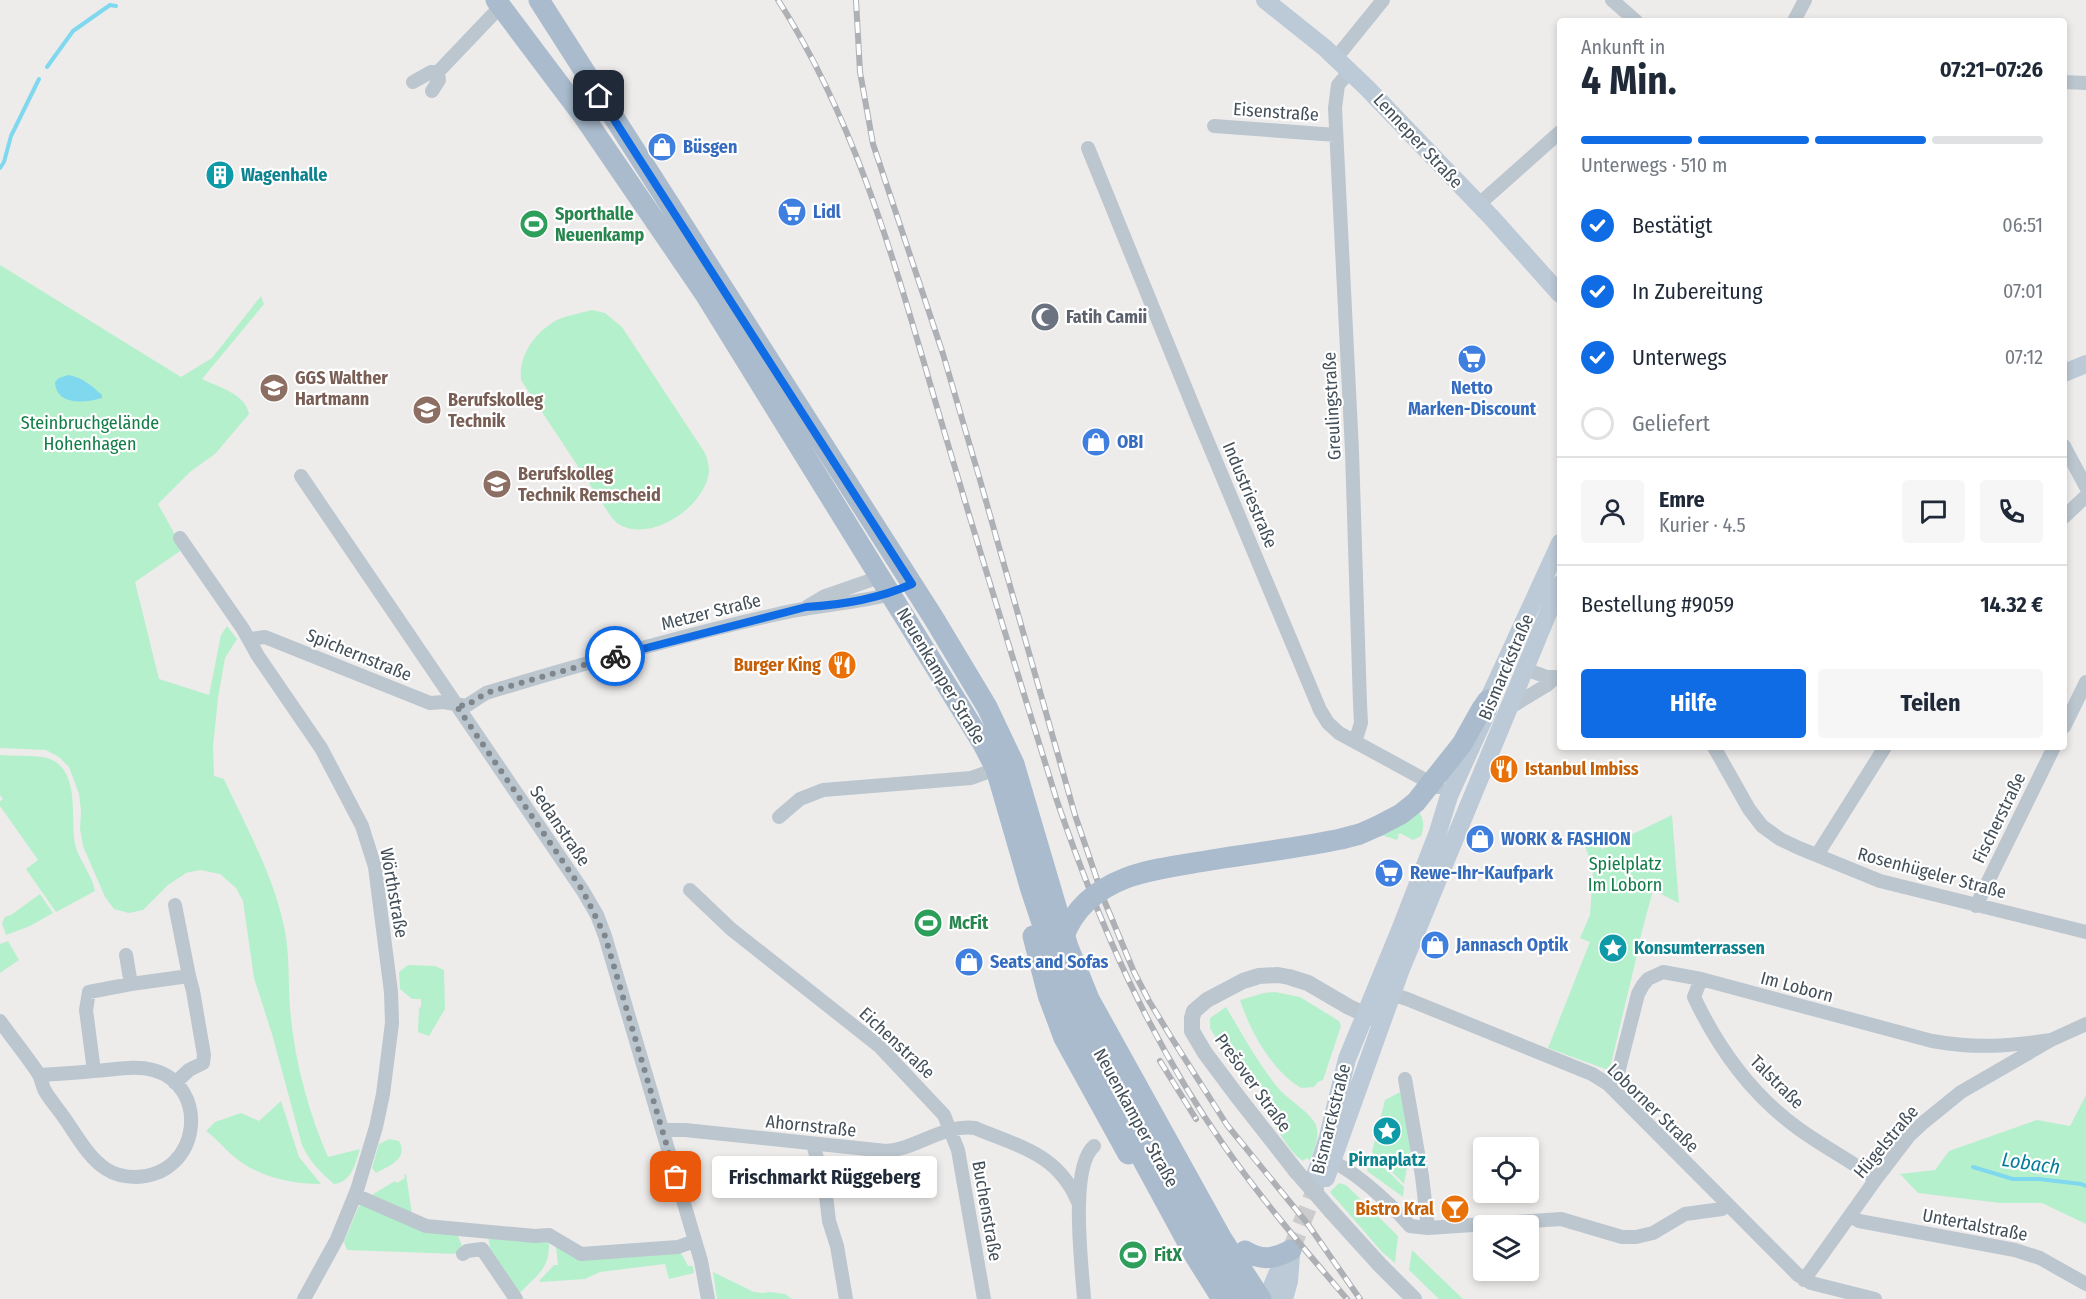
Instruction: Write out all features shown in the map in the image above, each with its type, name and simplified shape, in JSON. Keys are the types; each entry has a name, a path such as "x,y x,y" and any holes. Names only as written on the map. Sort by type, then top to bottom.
{"main road":[{"name":"Neuenkamper Straße","path":"539,0 981,697 1014,764 1061,925 1100,1038 1239,1299"},
{"name":"Lenneper Straße","path":"1265,0 1350,71 1557,287"},
{"name":"Neuenkamper Straße","path":"502,2 678,253 983,744 996,769 1030,890 1053,956 1230,1252 1271,1298"},
{"path":"2067,372 2086,364"},
{"name":"Bismarckstraße","path":"1557,550 1488,700 1488,710 1449,796 1400,930 1383,992 1382,1022 1333,1162 1325,1181 1315,1190 1315,1176 1328,1137 1344,1066 1365,1015 1383,992 1449,850 1557,591"},
{"path":"885,585 907,577"},
{"path":"1506,660 1525,669"},
{"path":"1222,1299 1195,1256 1068,1024 1058,985 1057,968 1061,945 1073,920 1090,899 1109,886 1128,878 1163,868 1330,841 1360,834 1378,826 1409,808 1432,783 1462,744 1488,700"},
{"path":"1449,796 1456,808 1448,833 1449,850"},
{"path":"1030,890 1033,935 1048,995 1064,1038 1210,1299"},
{"path":"1061,925 1085,956 1126,1038 1271,1298"},
{"path":"1245,1251 1257,1258 1266,1259 1291,1250"},
{"path":"1271,1298 1291,1250"}],"street":[{"path":"1336,58 1383,0"},
{"path":"1612,0 1633,18"},
{"path":"1796,18 1805,0"},
{"name":"Neuenkamper Straße","path":"413,82 431,72 438,72 502,2"},
{"name":"Greulingstraße","path":"1350,71 1338,85 1336,94 1336,135 1352,451 1361,723 1355,742"},
{"name":"Neuenkamper Straße","path":"432,91 439,80 438,72"},
{"path":"2067,82 2086,83"},
{"name":"Eisenstraße","path":"1214,126 1336,135"},
{"path":"1478,205 1557,135"},
{"name":"Industriestraße","path":"1088,148 1316,701 1332,728 1432,783 1449,796"},
{"path":"2067,452 2086,488"},
{"name":"Sedanstraße","path":"301,476 583,891 597,915 611,952 663,1130 695,1241 708,1299"},
{"path":"2067,514 2086,496"},
{"name":"Wörthstraße","path":"180,538 250,639 321,748 362,826 375,867 388,963 392,1023 383,1095 376,1127 355,1196 333,1247 304,1299"},
{"name":"Metzer Straße","path":"806,607 825,596 885,585"},
{"name":"Metzer Straße","path":"456,705 466,706 486,693 535,678 735,624 806,607 827,606 885,585"},
{"name":"Spichernstraße","path":"250,639 265,637 430,704 444,702 456,705"},
{"path":"1525,669 1542,676 1557,677"},
{"path":"1509,708 1557,678"},
{"path":"2067,720 2086,682"},
{"name":"Rosenhügeler Straße","path":"1716,750 1749,809 1762,826 1780,839 1880,881 2086,932"},
{"path":"1817,855 1883,750"},
{"name":"Fischerstraße","path":"1976,906 2053,750"},
{"path":"779,817 800,799 823,790 971,778 996,769"},
{"name":"Eichenstraße","path":"690,890 731,929 879,1046 944,1115 951,1130"},
{"path":"175,905 204,1055 203,1063 189,1070 175,1083"},
{"path":"126,955 131,984"},
{"name":"Im Loborn","path":"1608,1084 1618,1073 1638,994 1648,979 1663,972 1932,1041 1964,1047 1991,1047 2051,1040"},
{"name":"Prešover Straße","path":"1382,1022 1308,983 1290,976 1278,975 1259,976 1240,982 1207,1000 1194,1011 1191,1018 1192,1031 1238,1098 1331,1211 1414,1299"},
{"path":"94,1071 86,1010 89,992 189,976"},
{"name":"Talstraße","path":"1701,980 1694,998 1697,1005 1734,1064 1753,1087 1798,1128 1876,1179"},
{"name":"Loborner Straße","path":"1383,992 1592,1074 1608,1084 1804,1280"},
{"path":"0,1021 39,1075 45,1090 90,1154 105,1168 129,1177 161,1172 175,1161 191,1135 191,1115 188,1103 175,1083 152,1070 128,1068 39,1075"},
{"name":"Hügelstraße","path":"1804,1280 1876,1179 1910,1136 1943,1105 1961,1092 2051,1040 2086,1024"},
{"path":"1405,1079 1422,1176 1428,1228"},
{"path":"951,1130 975,1128 1042,1157 1066,1180 1078,1202"},
{"name":"Ahornstraße","path":"663,1130 685,1130 878,1151 897,1150 951,1130"},
{"name":"Buchenstraße","path":"951,1130 958,1150 984,1299"},
{"path":"813,1144 825,1187 846,1299"},
{"path":"1084,1299 1078,1202 1087,1155 1094,1146"},
{"path":"1333,1162 1349,1171 1399,1212 1410,1226 1428,1228 1561,1219 1622,1237 1636,1237 1653,1233 1685,1214 1722,1209 1727,1205"},
{"path":"355,1196 426,1226 535,1236 549,1235 581,1254 678,1247 695,1241"},
{"name":"Untertalstraße","path":"1851,1216 1859,1221 2016,1250 2060,1268 2086,1284"},
{"path":"463,1254 467,1251 482,1249 516,1299"},
{"path":"1804,1280 1875,1299"}],"green space":[{"name":"Steinbruchgelände Hohenhagen","path":"0,265 181,377 212,358 261,296 264,304 202,379 237,396 247,407 249,414 215,454 191,471 158,504 183,549 135,582 159,679 209,695 221,635 227,626 237,639 225,658 218,698 213,747 214,776 224,779 257,849 278,903 287,943 290,1008 295,1046 308,1103 328,1157 360,1149 352,1171 340,1183 334,1184 324,1175 312,1162 302,1145 272,1034 254,978 243,901 236,888 220,874 200,870 186,873 168,885 143,910 129,913 114,909 105,897 83,846 79,794 69,767 59,757 46,750 0,748"},
{"path":"592,310 605,313 622,327 707,459 709,471 698,497 674,519 659,526 630,529 614,521 521,380 526,352 543,330 559,319"},
{"path":"0,755 37,756 55,761 69,780 72,792 75,844 95,891 56,912 26,869 38,860 0,806 0,801 3,799 0,795"},
{"path":"1417,809 1423,822 1421,836 1413,840 1400,833 1396,834 1399,836 1397,840 1378,834"},
{"name":"Spielplatz Im Loborn","path":"1672,815 1679,903 1653,890 1610,1068 1608,1070 1548,1048 1590,942 1580,938 1590,915 1593,868 1585,846 1600,844 1602,849"},
{"path":"40,894 53,913 30,926 6,935 2,923 5,917"},
{"path":"8,941 19,960 0,973 0,944"},
{"path":"408,965 435,966 444,970 445,1009 429,1036 418,1032 421,999 412,999 400,989 399,972"},
{"path":"1275,992 1300,997 1339,1021 1341,1026 1323,1080 1314,1087 1301,1088 1290,1081 1263,1049 1244,1012 1240,1000"},
{"path":"1226,1007 1272,1080 1283,1093 1310,1116 1316,1125 1317,1138 1310,1161 1307,1158 1303,1161 1289,1147 1271,1119 1277,1108 1244,1064 1234,1068 1210,1028 1210,1018"},
{"path":"1402,1091 1411,1146 1404,1184 1372,1152 1385,1100"},
{"path":"2086,1095 2086,1224 2042,1203 2000,1203 1918,1193 1900,1174 1935,1170 1949,1151 2037,1120 2070,1126"},
{"path":"281,1101 299,1157 321,1184 286,1181 253,1169 233,1156 206,1131 215,1122 241,1113 259,1121"},
{"path":"389,1139 399,1141 400,1157 392,1165 376,1173 372,1168 379,1144"},
{"path":"1371,1155 1404,1187 1403,1197 1367,1171"},
{"path":"406,1174 412,1214 370,1196 395,1181 397,1183 405,1178"},
{"path":"1339,1183 1346,1185 1398,1236 1395,1263 1382,1252 1330,1192"},
{"path":"362,1203 457,1233 463,1252 458,1254 347,1250 344,1242"},
{"path":"488,1235 549,1241 548,1258 542,1270 521,1292 513,1291 491,1257"},
{"path":"556,1247 580,1259 679,1249 688,1266 693,1266 694,1273 669,1279 665,1264 600,1272 585,1279 541,1282 539,1281 554,1265 558,1265"},
{"path":"1412,1250 1463,1299 1439,1299 1409,1270"},
{"path":"713,1272 754,1292 785,1294 792,1299 717,1299"}],"water":[{"path":"68,375 86,382 102,395 102,398 88,401 66,399 57,390 55,382"}],"waterway":[{"path":"47,67 73,31 110,5 116,6"},
{"path":"0,168 4,162 11,136 39,79"},
{"name":"Lobach","path":"1973,1167 2013,1179 2039,1179 2086,1186"}],"tunnel":[{"path":"1291,1250 1315,1190"}],"railway":[{"path":"778,0 831,98 873,201 908,307 1057,801 1109,937 1150,1023 1198,1106 1254,1186 1347,1299"},
{"path":"856,0 860,72 873,144 943,354 1075,815 1104,900 1134,972 1149,1001 1227,1125 1307,1223 1360,1299"},
{"path":"1160,1061 1196,1119"}],"way so far":[{"path":"615,656 486,693 466,706 456,705 597,915 611,952 676,1177"}],"place":[{"name":"Büsgen","path":"662,147"},
{"name":"Wagenhalle","path":"220,175"},
{"name":"Lidl","path":"792,212"},
{"name":"Sporthalle Neuenkamp","path":"534,224"},
{"name":"Fatih Camii","path":"1045,317"},
{"name":"Netto Marken-Discount","path":"1472,359"},
{"name":"GGS Walther Hartmann","path":"274,388"},
{"name":"Berufskolleg Technik","path":"427,410"},
{"name":"OBI","path":"1096,442"},
{"name":"Berufskolleg Technik Remscheid","path":"497,484"},
{"name":"Burger King","path":"842,665"},
{"name":"Istanbul Imbiss","path":"1504,769"},
{"name":"WORK & FASHION","path":"1480,839"},
{"name":"Rewe-Ihr-Kaufpark","path":"1389,873"},
{"name":"McFit","path":"928,923"},
{"name":"Jannasch Optik","path":"1435,945"},
{"name":"Konsumterrassen","path":"1613,948"},
{"name":"Seats and Sofas","path":"969,962"},
{"name":"Pirnaplatz","path":"1387,1131"},
{"name":"Frischmarkt Rüggeberg","path":"676,1177"},
{"name":"Bistro Kral","path":"1455,1209"},
{"name":"FitX","path":"1133,1255"}],"route":[{"path":"599,96 912,584 891,594 827,606 806,607 615,656"}]}
